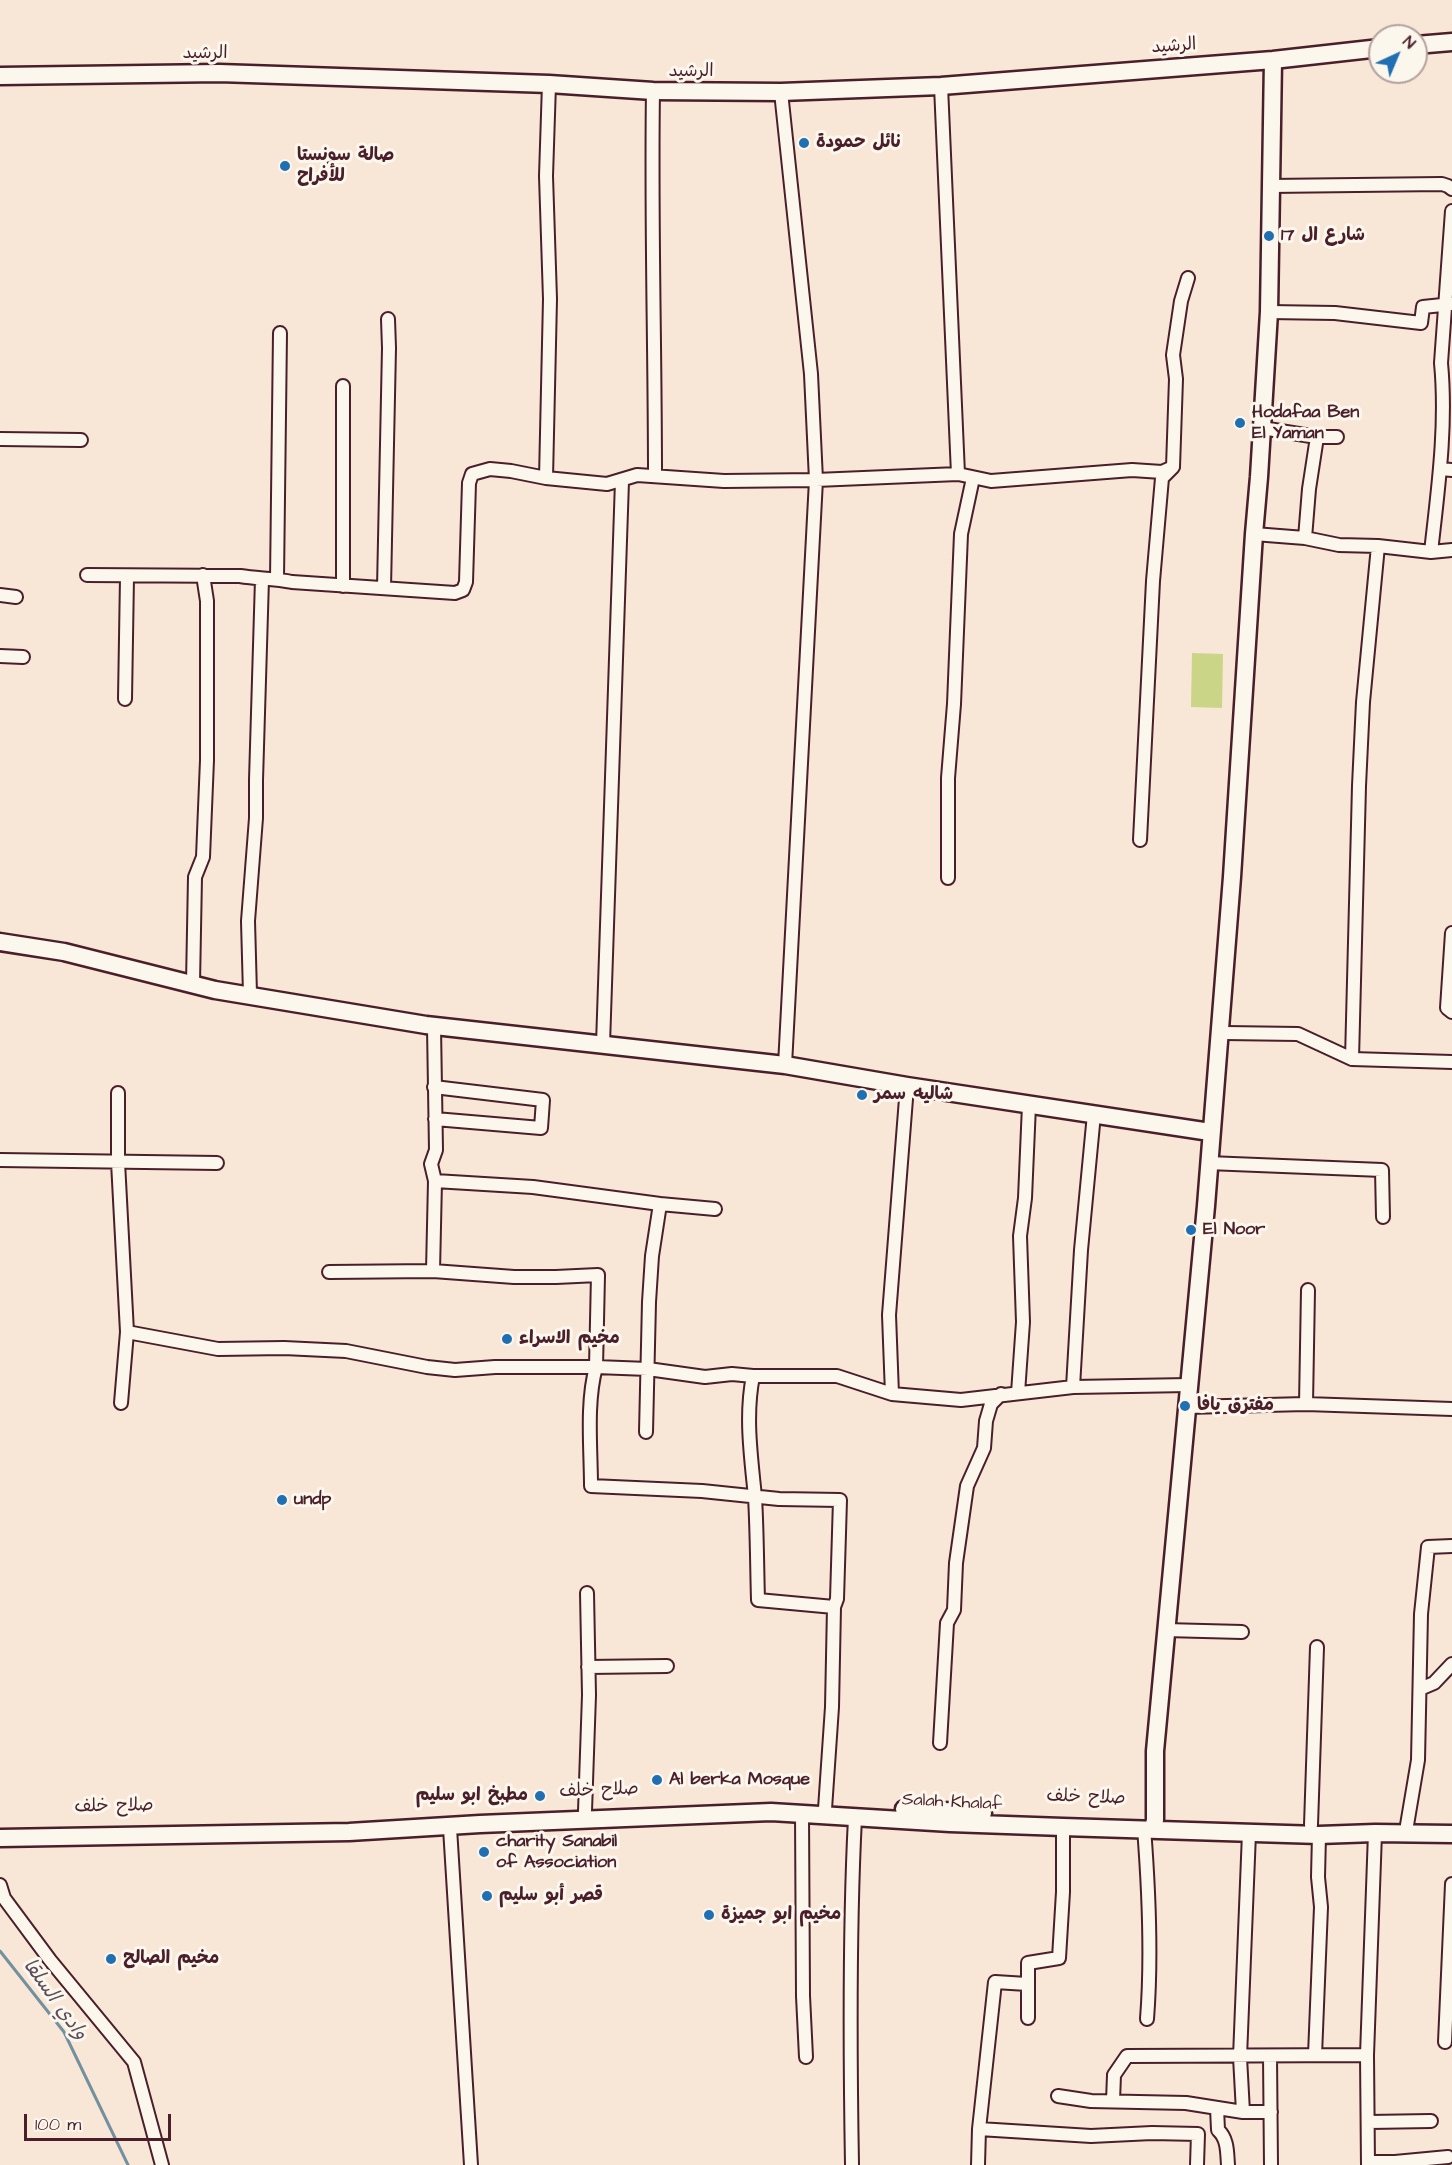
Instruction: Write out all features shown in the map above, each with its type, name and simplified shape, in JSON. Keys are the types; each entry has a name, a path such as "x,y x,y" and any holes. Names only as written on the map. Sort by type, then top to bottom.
{"main road":[{"path":"1428,44 1452,42"},
{"name":"الرشيد","path":"0,76 219,72 549,84 653,91 781,92 941,86 1274,60 1368,49"},
{"path":"1151,1826 1165,1630 1189,1385 1232,865 1269,312 1274,60"},
{"path":"0,942 64,952 215,990 250,994 434,1027 785,1065 1210,1132"},
{"name":"صلاح خلف","path":"0,1829 320,1823 780,1804 825,1809 896,1809 1151,1826 1315,1830 1407,1825 1452,1826"},
{"name":"Salah Khalaf","path":"450,1827 750,1812 1063,1827 1151,1826 1250,1833 1315,1830 1452,1834"},
{"name":"صلاح خلف","path":"0,1838 266,1835 450,1827"}],"street":[{"path":"546,478 550,299 546,176 549,84"},
{"path":"941,86 958,474"},
{"path":"653,91 656,476"},
{"path":"781,92 811,374 816,480 785,1065"},
{"path":"1270,186 1442,184 1452,189"},
{"path":"1431,552 1446,469 1441,363 1449,304 1452,211"},
{"path":"1140,840 1153,581 1162,478 1173,467 1176,378 1173,355 1180,301 1188,278"},
{"path":"1269,312 1335,313 1421,323 1423,306 1449,304"},
{"path":"384,588 388,319"},
{"path":"277,579 280,333"},
{"path":"343,386 343,586"},
{"path":"1262,428 1317,437 1337,437"},
{"path":"1305,538 1309,489 1317,437"},
{"path":"0,439 81,440"},
{"path":"87,575 240,576 292,582 455,593 463,590 466,582 471,474 490,469 546,478 607,484 637,475 723,481 958,474 991,481 1132,470 1162,472 1173,467"},
{"path":"948,878 948,778 954,704 961,534 973,478"},
{"path":"603,1044 622,481"},
{"path":"1254,534 1305,538 1339,545 1378,546 1431,552 1452,550"},
{"path":"1352,1059 1363,702 1378,546"},
{"path":"193,983 195,877 203,857 207,760 207,601 203,575"},
{"path":"125,699 127,576"},
{"path":"250,994 248,921 256,818 262,579"},
{"path":"0,595 16,597"},
{"path":"0,656 23,657"},
{"path":"1452,933 1447,1008 1452,1012"},
{"path":"433,1270 435,1180 431,1164 436,1150 434,1027"},
{"path":"1225,1033 1298,1034 1352,1059 1452,1062"},
{"path":"892,1394 889,1315 907,1086"},
{"path":"434,1088 543,1100 541,1128 435,1119"},
{"path":"118,1093 118,1162 127,1332 121,1403"},
{"path":"1018,1393 1023,1322 1020,1236 1025,1198 1029,1105"},
{"path":"1072,1387 1081,1250 1094,1114"},
{"path":"0,1160 217,1163"},
{"path":"1208,1163 1382,1170 1383,1217"},
{"path":"435,1180 533,1187 715,1209"},
{"path":"646,1432 652,1256 660,1203"},
{"path":"329,1272 433,1270 514,1277 598,1275 596,1367 593,1377 591,1424 591,1486 702,1491 754,1497 840,1500 837,1599 834,1606 832,1707 825,1809"},
{"path":"1306,1404 1308,1290"},
{"path":"127,1332 218,1349 284,1348 346,1352 455,1370 495,1367 596,1367 648,1369 705,1377 732,1374 837,1376 892,1394 961,1400 1072,1387 1189,1385"},
{"path":"753,1376 748,1400 751,1428 749,1450 754,1497 758,1600 834,1606"},
{"path":"940,1743 947,1623 954,1610 956,1563 967,1486 984,1448 986,1421 991,1404 1001,1394"},
{"path":"1187,1407 1306,1404 1452,1409"},
{"path":"1407,1825 1418,1760 1421,1614 1428,1547 1452,1546"},
{"path":"585,1811 587,1593"},
{"path":"1165,1630 1242,1632"},
{"path":"1315,2055 1321,1907 1315,1830 1317,1647"},
{"path":"1420,1689 1434,1683 1452,1664"},
{"path":"588,1667 667,1666"},
{"path":"802,1813 803,1996 806,2057"},
{"path":"852,2165 850,2066 855,1818"},
{"path":"1148,2019 1151,1826"},
{"path":"450,1827 471,2165"},
{"path":"1028,2018 1028,1963 1059,1958 1063,1892 1063,1827"},
{"path":"1243,2112 1240,2057 1250,1833"},
{"path":"1375,1833 1367,2055 1368,2163 1448,2157"},
{"path":"1445,2042 1452,1884"},
{"path":"0,1885 4,1898 50,1960 134,2062 162,2165"},
{"path":"978,2165 979,2128 995,1983 1027,1984"},
{"path":"1113,2101 1114,2075 1127,2056 1367,2055"},
{"path":"1270,2056 1271,2165"},
{"path":"1058,2096 1091,2101 1185,2103 1243,2112 1270,2112"},
{"path":"1217,2108 1218,2130 1227,2146 1228,2165"},
{"path":"1369,2122 1431,2121"},
{"path":"979,2128 1091,2136 1152,2133 1198,2134 1197,2165"}],"green space":[{"path":"1192,653 1223,654 1222,708 1191,707"}],"waterway":[{"name":"وادي السلقا","path":"0,1951 64,2032 128,2165"}],"place":[{"name":"نائل حمودة","path":"804,143"},
{"name":"صالة سونستا للأفراح","path":"285,166"},
{"name":"شارع ال 17","path":"1269,236"},
{"name":"Hodafaa Ben El Yaman","path":"1240,423"},
{"name":"شاليه سمر","path":"862,1095"},
{"name":"El Noor","path":"1191,1230"},
{"name":"مخيم الاسراء","path":"507,1339"},
{"name":"مفترق يافا","path":"1185,1406"},
{"name":"undp","path":"282,1500"},
{"name":"Al berka Mosque","path":"657,1780"},
{"name":"مطبخ ابو سليم","path":"540,1796"},
{"name":"charity Sanabil of Association","path":"484,1852"},
{"name":"قصر أبو سليم","path":"487,1896"},
{"name":"مخيم ابو جميزة","path":"709,1915"},
{"name":"مخيم الصالح","path":"111,1959"}]}
